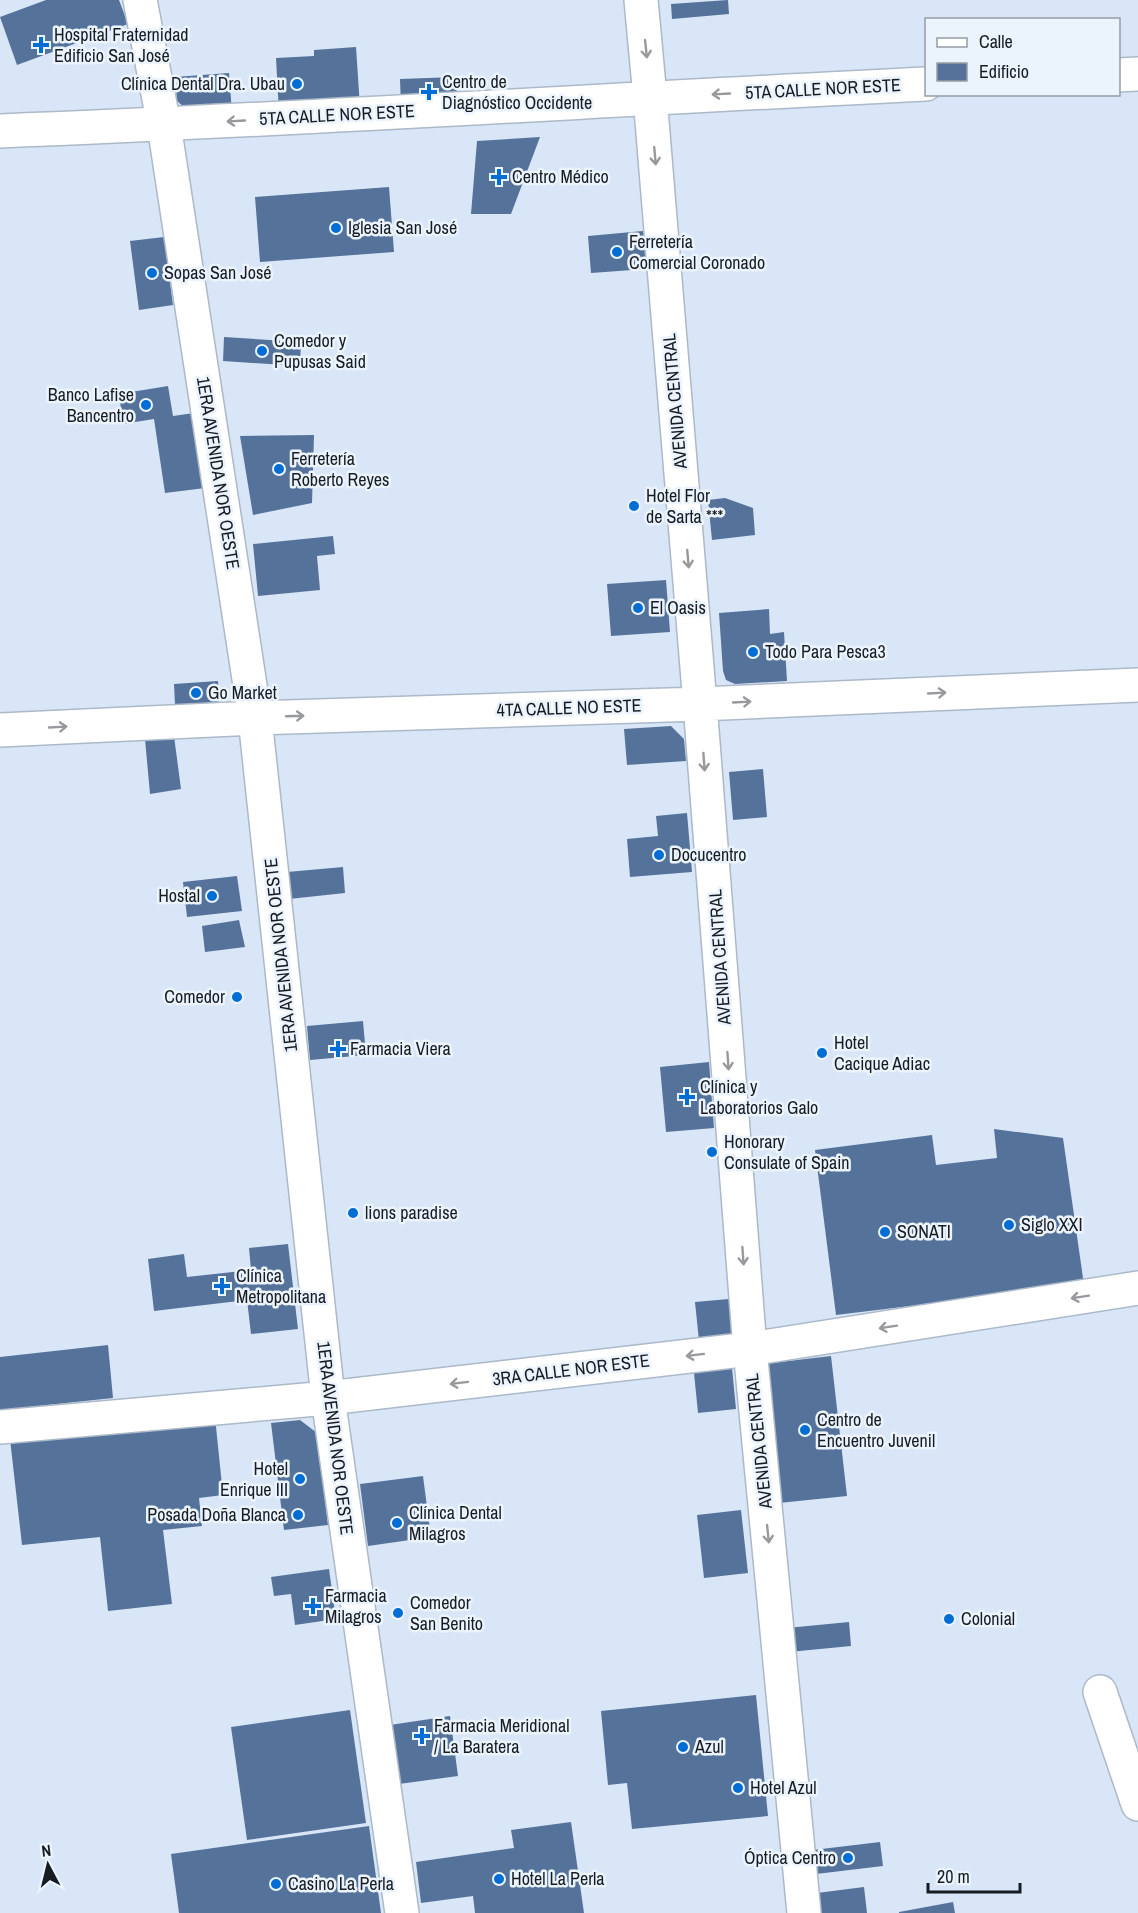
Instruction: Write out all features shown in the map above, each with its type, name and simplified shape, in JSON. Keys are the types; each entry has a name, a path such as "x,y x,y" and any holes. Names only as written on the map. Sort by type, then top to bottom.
{"street":[{"name":"1ERA AVENIDA NOR OESTE","path":"140,0 164,125 255,718 328,1398 402,1913"},
{"name":"AVENIDA CENTRAL","path":"641,0 700,704 750,1349 804,1913"},
{"path":"1120,75 1138,74"},
{"name":"5TA CALLE NOR ESTE","path":"0,131 164,125 925,84"},
{"name":"4TA CALLE NO ESTE","path":"0,730 255,718 700,704 1138,685"},
{"name":"3RA CALLE NOR ESTE","path":"0,1427 328,1398 750,1349 1138,1288"},
{"path":"1100,1692 1138,1804"}],"building":[{"name":"Hospital Fraternidad Edificio San José","path":"46,0 119,0 128,24 17,65 0,17"},
{"path":"728,0 729,14 672,19 671,4"},
{"path":"356,47 360,107 279,113 276,58 314,56 314,50"},
{"path":"229,73 232,112 193,115 177,101 175,77"},
{"name":"Centro de Diagnóstico Occidente","path":"456,77 458,105 401,108 400,79"},
{"name":"Centro Médico","path":"540,137 511,214 471,214 477,141"},
{"path":"389,187 394,252 260,262 255,197"},
{"name":"Ferretería Comercial Coronado","path":"643,231 646,269 591,273 588,236"},
{"name":"Sopas San José","path":"164,237 173,305 139,310 130,241"},
{"name":"Comedor y Pupusas Said","path":"224,337 301,342 300,366 223,361"},
{"path":"168,386 173,416 194,413 205,488 165,493 154,419 123,424 119,394"},
{"name":"Ferretería Roberto Reyes","path":"314,435 312,503 253,515 240,436"},
{"path":"725,498 753,508 755,535 712,540 708,500"},
{"path":"333,536 335,554 317,556 320,590 258,596 253,544"},
{"name":"El Oasis","path":"666,580 670,632 611,636 607,584"},
{"name":"Todo Para Pesca3","path":"769,609 770,634 784,632 787,681 735,684 726,680 723,671 719,613"},
{"name":"Go Market","path":"218,681 219,702 175,705 174,684"},
{"path":"671,726 684,739 686,761 627,765 624,729"},
{"path":"174,736 181,789 150,794 145,739"},
{"path":"763,769 767,817 733,820 729,772"},
{"name":"Docucentro","path":"687,813 692,872 630,877 627,839 658,836 656,816"},
{"path":"343,867 345,893 289,899 287,872"},
{"name":"Hostal","path":"237,876 242,911 187,917 183,882"},
{"path":"239,920 245,947 205,952 202,926"},
{"path":"363,1021 366,1055 310,1060 307,1026"},
{"name":"Clínica y Laboratorios Galo","path":"709,1062 714,1128 666,1132 660,1067"},
{"path":"994,1129 1063,1138 1084,1285 836,1315 815,1150 932,1135 936,1165 997,1158"},
{"name":"Clínica Metropolitana","path":"288,1244 298,1329 251,1334 247,1300 154,1311 148,1259 184,1254 187,1277 251,1270 249,1248"},
{"path":"729,1299 732,1337 699,1341 695,1302"},
{"path":"108,1345 113,1398 0,1410 0,1357"},
{"name":"Centro de Encuentro Juvenil","path":"831,1356 847,1496 779,1503 763,1364"},
{"path":"732,1368 736,1409 698,1413 694,1373"},
{"path":"215,1417 223,1495 199,1498 202,1526 163,1530 172,1604 108,1611 100,1537 22,1545 10,1439"},
{"name":"Hotel Enrique III","path":"300,1420 317,1433 328,1525 284,1530 271,1423"},
{"name":"Clínica Dental Milagros","path":"423,1476 431,1537 368,1546 360,1484"},
{"path":"741,1510 748,1573 704,1578 697,1515"},
{"path":"329,1569 336,1619 295,1625 291,1594 274,1596 271,1577"},
{"path":"849,1622 851,1646 789,1652 787,1628"},
{"name":"Azul","path":"756,1695 768,1816 632,1829 627,1783 608,1785 601,1711"},
{"path":"350,1710 366,1823 247,1840 231,1727"},
{"path":"450,1716 458,1776 399,1784 390,1725"},
{"name":"Hotel La Perla","path":"571,1822 584,1913 475,1913 473,1896 421,1903 416,1862 514,1848 511,1830"},
{"name":"Casino La Perla","path":"369,1826 381,1913 179,1913 171,1854"},
{"name":"Óptica Centro","path":"880,1842 883,1866 816,1874 813,1850"},
{"path":"864,1887 867,1913 820,1913 817,1893"},
{"path":"953,1902 955,1913 899,1913 899,1912"}],"place":[{"name":"Hospital Fraternidad Edificio San José","path":"41,45"},
{"name":"Clínica Dental Dra. Ubau","path":"297,84"},
{"name":"Centro de Diagnóstico Occidente","path":"429,92"},
{"name":"Centro Médico","path":"499,177"},
{"name":"Iglesia San José","path":"336,228"},
{"name":"Ferretería Comercial Coronado","path":"617,252"},
{"name":"Sopas San José","path":"152,273"},
{"name":"Comedor y Pupusas Said","path":"262,351"},
{"name":"Banco Lafise Bancentro","path":"146,405"},
{"name":"Ferretería Roberto Reyes","path":"279,469"},
{"name":"Hotel Flor de Sarta ***","path":"634,506"},
{"name":"El Oasis","path":"638,608"},
{"name":"Todo Para Pesca3","path":"753,652"},
{"name":"Go Market","path":"196,693"},
{"name":"Docucentro","path":"659,855"},
{"name":"Hostal","path":"212,896"},
{"name":"Comedor","path":"237,997"},
{"name":"Farmacia Viera","path":"338,1049"},
{"name":"Hotel Cacique Adiac","path":"822,1053"},
{"name":"Clínica y Laboratorios Galo","path":"687,1097"},
{"name":"Honorary Consulate of Spain","path":"712,1152"},
{"name":"lions paradise","path":"353,1213"},
{"name":"Siglo XXI","path":"1009,1225"},
{"name":"SONATI","path":"885,1232"},
{"name":"Clínica Metropolitana","path":"222,1286"},
{"name":"Centro de Encuentro Juvenil","path":"805,1430"},
{"name":"Hotel Enrique III","path":"300,1479"},
{"name":"Posada Doña Blanca","path":"298,1515"},
{"name":"Clínica Dental Milagros","path":"397,1523"},
{"name":"Farmacia Milagros","path":"313,1606"},
{"name":"Comedor San Benito","path":"398,1613"},
{"name":"Colonial","path":"949,1619"},
{"name":"Farmacia Meridional / La Baratera","path":"422,1736"},
{"name":"Azul","path":"683,1747"},
{"name":"Hotel Azul","path":"738,1788"},
{"name":"Óptica Centro","path":"848,1858"},
{"name":"Hotel La Perla","path":"499,1879"},
{"name":"Casino La Perla","path":"276,1884"}]}
